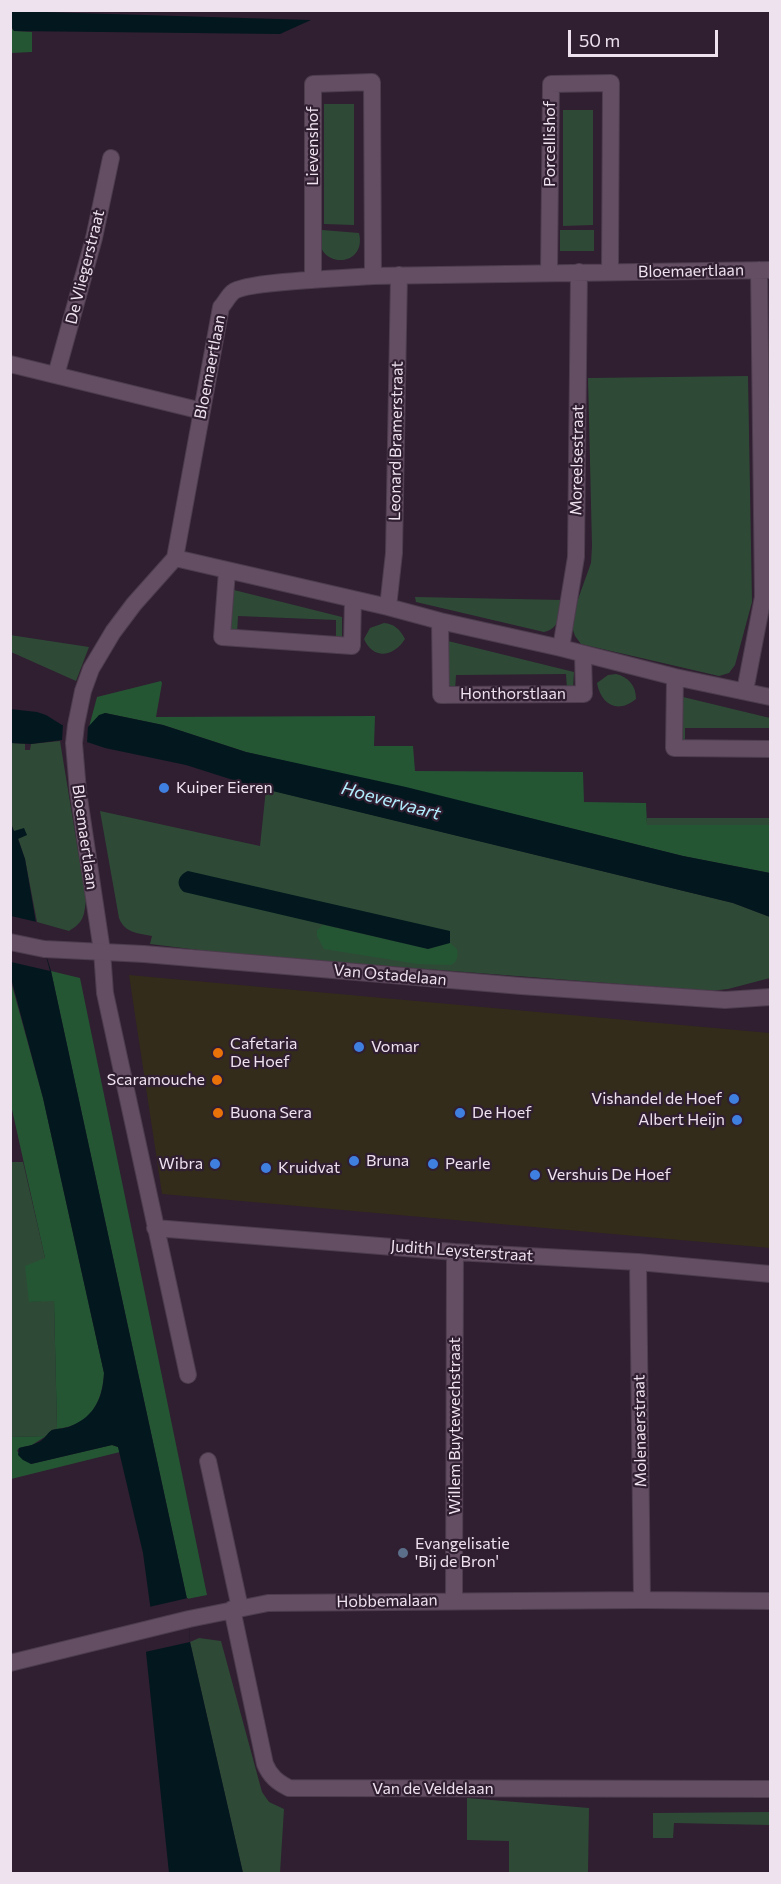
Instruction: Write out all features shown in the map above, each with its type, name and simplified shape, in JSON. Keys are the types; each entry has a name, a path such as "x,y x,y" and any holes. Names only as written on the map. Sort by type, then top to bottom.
{"street":[{"name":"Lievenshof","path":"313,280 313,84 372,82 373,276"},
{"name":"Porcellishof","path":"549,272 551,84 611,83 610,272"},
{"name":"De Vliegerstraat","path":"56,375 94,238 111,158"},
{"path":"745,691 763,597 765,270"},
{"name":"Bloemaertlaan","path":"102,951 78,791 74,743 82,691 91,669 113,632 175,558 221,307 234,291 259,284 373,276 765,270"},
{"name":"Moreelsestraat","path":"561,648 576,557 579,272"},
{"name":"Leonard Bramerstraat","path":"388,607 394,554 399,276"},
{"path":"10,364 202,411"},
{"path":"175,558 561,648 675,677 771,697"},
{"path":"227,571 222,637 352,646 353,599"},
{"name":"Honthorstlaan","path":"440,621 441,694 584,694 583,654"},
{"path":"675,677 674,748 771,748"},
{"name":"Van Ostadelaan","path":"10,942 44,949 102,951 521,986 725,1000 771,997"},
{"path":"102,951 105,993 154,1228 188,1374"},
{"name":"Judith Leysterstraat","path":"154,1228 455,1252 638,1262 771,1274"},
{"name":"Willem Buytewechstraat","path":"454,1600 455,1252"},
{"name":"Molenaerstraat","path":"638,1262 642,1600"},
{"path":"208,1461 236,1609"},
{"name":"Hobbemalaan","path":"10,1663 189,1619 268,1603 454,1600 771,1601"},
{"name":"Van de Veldelaan","path":"236,1609 265,1764 278,1783 289,1788 771,1789"}],"shaded area":[{"name":"De Hoef","path":"129,975 770,1033 770,1248 162,1194"}],"green space":[{"path":"10,26 14,31 32,32 32,52 11,53"},
{"path":"324,104 354,104 354,225 324,224"},
{"path":"563,110 593,110 593,225 563,226"},
{"path":"322,230 359,233 359,245 355,254 348,259 330,258 320,243"},
{"path":"560,230 594,230 594,251 560,251"},
{"path":"748,376 752,602 735,665 729,673 719,676 581,644 572,627 573,613 591,563 588,378"},
{"path":"230,589 342,617 342,638 336,638 336,620 238,616 237,634 229,634"},
{"path":"415,597 564,600 556,624 544,632 416,602"},
{"path":"384,623 396,628 405,639 395,650 384,654 373,650 364,639 370,628"},
{"path":"10,635 89,647 76,681 11,652"},
{"path":"448,641 574,672 573,689 567,689 566,674 456,675 455,691 447,692"},
{"path":"616,674 630,682 636,694 636,699 623,706 606,702 597,683 608,675"},
{"path":"161,681 156,717 375,716 374,746 413,746 415,771 583,772 584,802 646,803 647,825 770,825 770,873 683,856 246,752 163,725 105,713 89,727 97,697"},
{"path":"679,696 770,718 770,728 685,728 685,744 679,744"},
{"path":"60,741 86,900 82,918 78,925 69,931 37,922 25,859 18,838 26,835 14,832 11,822 11,743 25,744 25,750 30,750 31,744"},
{"path":"266,789 733,903 770,917 770,978 711,991 232,954 150,944 152,936 132,932 125,927 119,918 100,811 260,846"},
{"path":"647,818 770,818 770,825 647,825"},
{"path":"323,925 428,949 450,943 457,949 457,958 451,965 418,964 324,949 317,936 317,930"},
{"path":"51,971 80,978 207,1595 187,1599"},
{"path":"10,978 43,1098 104,1373 100,1394 92,1411 78,1423 57,1429 54,1301 29,1302 25,1266 45,1258 11,1105"},
{"path":"10,1162 23,1162 45,1258 30,1302 54,1300 57,1429 52,1430 46,1436 11,1437"},
{"path":"46,1436 17,1451 31,1464 112,1445 118,1447 120,1452 11,1479 10,1437"},
{"path":"199,1638 221,1641 262,1792 269,1802 284,1809 280,1873 243,1873 190,1642"},
{"path":"467,1798 589,1808 588,1873 509,1873 509,1841 467,1840"},
{"path":"770,1812 770,1825 674,1823 673,1838 653,1838 653,1813"}],"water":[{"path":"11,11 311,20 280,34 14,31 11,26"},
{"name":"Hoevervaart","path":"10,709 37,712 62,725 88,727 99,715 105,713 163,725 246,752 406,787 683,856 770,873 770,917 733,903 252,786 186,765 87,742 62,740 31,744 11,743"},
{"path":"10,822 14,831 24,828 27,835 18,839 25,859 36,923 51,971 187,1599 190,1642 243,1873 169,1873 146,1652 151,1612 143,1553 118,1447 112,1445 31,1464 18,1455 19,1448 37,1443 52,1430 69,1427 86,1417 99,1398 104,1373 43,1098 11,978"},
{"path":"188,871 450,931 450,943 428,949 184,892 179,886 179,880"}],"pier":[{"path":"63,723 88,725 87,744 62,742"},
{"path":"11,916 37,922 50,971 11,962"},
{"path":"188,1598 190,1642 145,1652 149,1607"}],"place":[{"name":"Kuiper Eieren","path":"164,788"},
{"name":"Vomar","path":"359,1047"},
{"name":"Cafetaria De Hoef","path":"218,1053"},
{"name":"Scaramouche","path":"217,1080"},
{"name":"Vishandel de Hoef","path":"734,1099"},
{"name":"Buona Sera","path":"218,1113"},
{"name":"De Hoef","path":"460,1113"},
{"name":"Albert Heijn","path":"737,1120"},
{"name":"Bruna","path":"354,1161"},
{"name":"Wibra","path":"215,1164"},
{"name":"Pearle","path":"433,1164"},
{"name":"Kruidvat","path":"266,1168"},
{"name":"Vershuis De Hoef","path":"535,1175"},
{"name":"Evangelisatie 'Bij de Bron'","path":"403,1553"}]}
